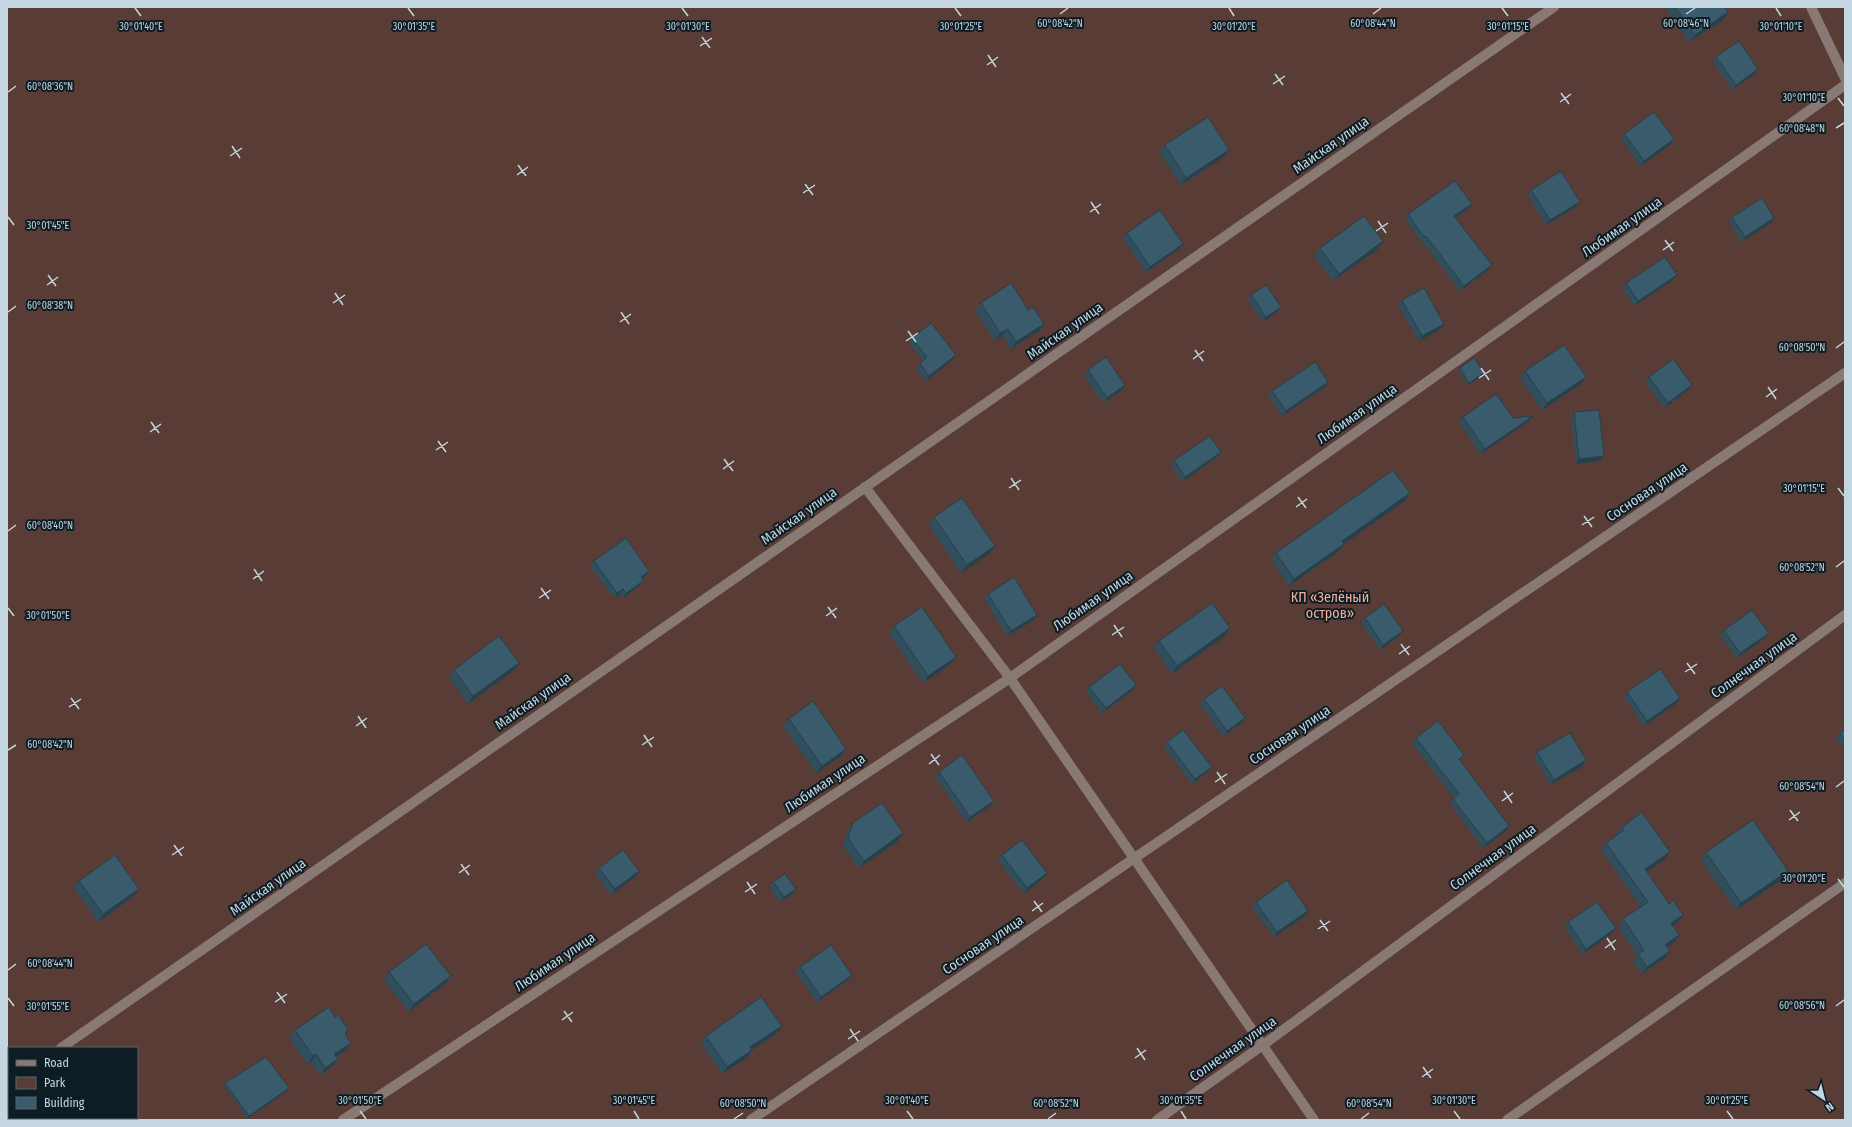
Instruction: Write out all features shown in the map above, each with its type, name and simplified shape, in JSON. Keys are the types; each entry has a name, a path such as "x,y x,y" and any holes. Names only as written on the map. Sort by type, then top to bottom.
{"street":[{"name":"Майская улица","path":"62,1047 1554,7"},
{"path":"1811,7 1845,78"},
{"name":"Любимая улица","path":"343,1120 1010,678 1845,86"},
{"name":"Сосновая улица","path":"752,1120 1845,373"},
{"path":"865,487 1010,678 1136,858 1314,1120"},
{"name":"Солнечная улица","path":"1157,1120 1263,1045 1845,615"},
{"path":"1507,1120 1845,883"}],"green space":[{"name":"КП «Зелёный остров»","path":"7,7 1845,7 1845,1120 7,1120"}],"building":[{"path":"1675,7 1724,7 1728,12 1695,35"},
{"path":"1739,41 1758,69 1736,85 1716,57"},
{"path":"1654,112 1674,139 1644,161 1624,134"},
{"path":"1208,117 1229,150 1186,178 1165,145"},
{"path":"1561,171 1580,202 1550,220 1531,190"},
{"path":"1455,181 1472,204 1454,216 1492,265 1464,286 1426,236 1424,237 1408,214"},
{"path":"1762,198 1774,218 1745,237 1732,217"},
{"path":"1160,210 1183,244 1150,267 1127,233"},
{"path":"1364,216 1383,241 1339,274 1320,248"},
{"path":"1665,257 1677,275 1638,301 1626,283"},
{"path":"1011,283 1028,310 1033,307 1044,324 1016,342 1008,329 1000,333 981,303"},
{"path":"1266,285 1281,307 1266,317 1251,295"},
{"path":"1424,288 1444,324 1422,336 1402,300"},
{"path":"931,323 956,355 929,376 920,364 927,357 912,338"},
{"path":"1564,345 1586,377 1547,403 1525,371"},
{"path":"1106,357 1125,385 1107,398 1088,370"},
{"path":"1474,358 1484,373 1469,383 1460,368"},
{"path":"1673,359 1692,385 1668,403 1649,377"},
{"path":"1315,362 1328,382 1286,411 1272,391"},
{"path":"1496,394 1513,418 1533,416 1485,449 1463,417"},
{"path":"1599,410 1604,456 1579,459 1574,412"},
{"path":"1210,436 1221,452 1185,477 1174,460"},
{"path":"1393,470 1410,493 1342,541 1344,544 1294,579 1276,553"},
{"path":"962,498 995,546 967,565 934,517"},
{"path":"626,538 649,571 641,577 643,581 626,593 623,589 617,593 594,561"},
{"path":"1014,577 1037,615 1011,631 988,594"},
{"path":"1212,603 1230,628 1177,666 1159,641"},
{"path":"1384,604 1403,631 1383,645 1365,618"},
{"path":"922,607 956,657 928,676 894,626"},
{"path":"1752,610 1769,633 1740,653 1724,630"},
{"path":"499,636 519,663 473,696 454,670"},
{"path":"1120,664 1136,685 1106,708 1089,687"},
{"path":"1660,669 1680,698 1647,721 1627,692"},
{"path":"1222,686 1245,718 1227,731 1204,699"},
{"path":"813,701 846,749 822,766 789,719"},
{"path":"1438,721 1464,755 1459,759 1509,826 1487,843 1453,799 1459,794 1416,738"},
{"path":"1845,729 1845,740 1840,733"},
{"path":"1183,730 1212,767 1195,779 1167,742"},
{"path":"1570,733 1586,760 1554,780 1537,752"},
{"path":"962,755 994,801 970,817 939,772"},
{"path":"882,803 903,833 864,861 848,838 853,823"},
{"path":"1642,812 1670,852 1645,869 1669,904 1673,900 1683,915 1671,923 1679,935 1665,945 1670,951 1647,967 1638,954 1644,950 1623,919 1648,902 1606,843 1624,830 1622,827"},
{"path":"1753,820 1788,871 1741,903 1706,852"},
{"path":"1022,840 1047,873 1027,888 1002,855"},
{"path":"623,850 639,871 615,889 599,868"},
{"path":"115,855 139,889 103,914 79,881"},
{"path":"785,874 796,889 784,897 773,882"},
{"path":"1287,880 1308,911 1277,932 1256,902"},
{"path":"1597,902 1616,928 1586,949 1568,922"},
{"path":"426,944 451,976 414,1004 389,972"},
{"path":"831,945 852,975 821,997 800,967"},
{"path":"761,997 782,1026 750,1047 752,1050 727,1067 706,1036"},
{"path":"329,1007 335,1017 338,1015 348,1029 345,1034 351,1043 334,1054 338,1059 325,1068 316,1054 313,1056 295,1030"},
{"path":"266,1057 289,1088 249,1116 225,1083"}]}
